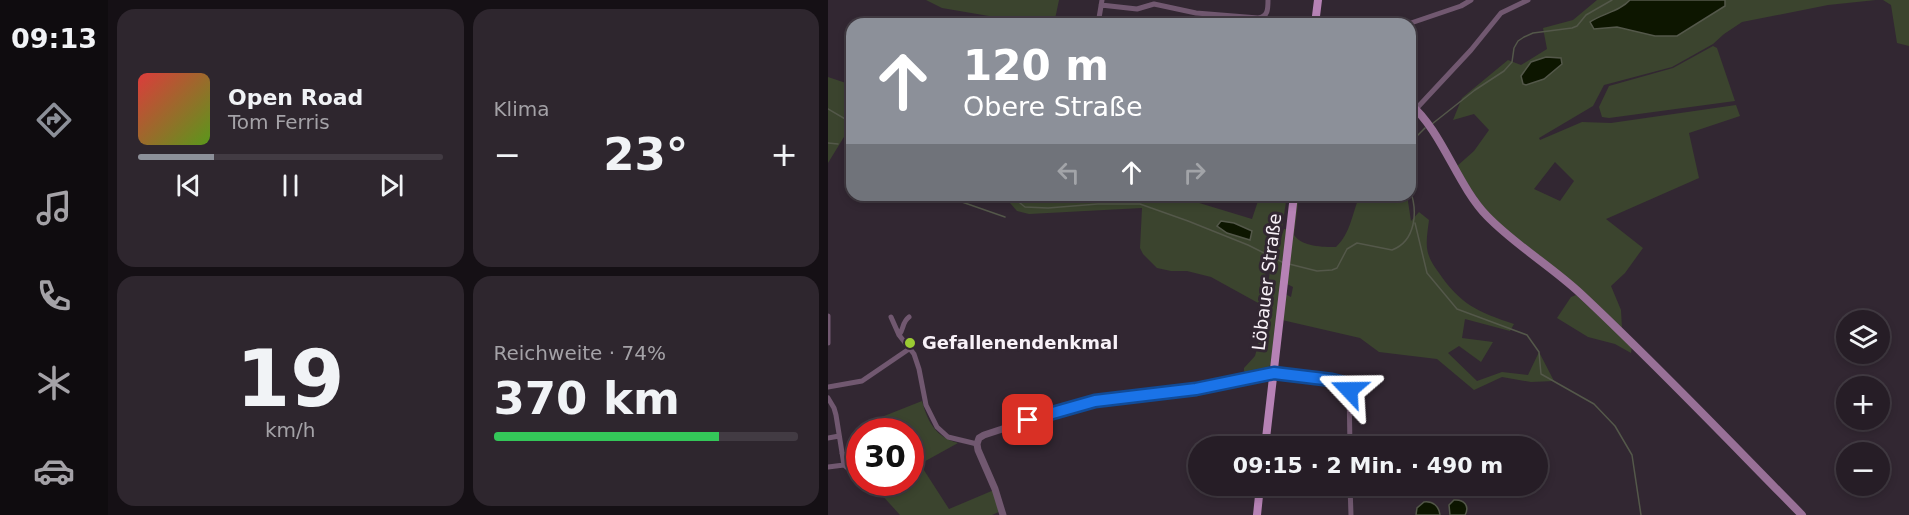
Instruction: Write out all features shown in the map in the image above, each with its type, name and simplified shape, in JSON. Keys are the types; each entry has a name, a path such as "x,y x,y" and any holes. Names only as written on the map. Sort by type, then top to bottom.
{"main road":[{"path":"1316,18 1318,0"},
{"path":"1416,110 1485,215 1569,284 1623,333 1803,515"},
{"name":"Löbauer Straße","path":"1266,436 1293,201"},
{"path":"1257,515 1259,496"}],"street":[{"path":"1257,18 1267,13 1268,0"},
{"path":"1416,21 1461,6 1471,0"},
{"path":"1416,103 1465,57 1501,13 1528,0"},
{"path":"1099,18 1101,2 1137,9 1154,4 1227,18"},
{"path":"828,316 828,344"},
{"path":"891,317 899,335 914,354 926,405 937,427 948,437 977,444"},
{"path":"899,335 902,332 904,321 909,317"},
{"path":"828,387 862,381 909,349"},
{"path":"1003,515 977,444 979,438 984,435 1084,404 1118,397 1196,389 1274,373"},
{"name":"Löbauer Straße","path":"1274,373 1332,380 1349,387 1350,436"},
{"path":"828,399 834,408 844,465"},
{"path":"828,438 839,436"},
{"path":"828,467 844,465 852,467 854,463 842,453"},
{"path":"1350,496 1351,515"}],"shaded area":[{"path":"926,0 1059,0 1055,18 1000,18 942,8"},
{"path":"1597,0 1876,0 1828,5 1742,22 1713,44 1672,67 1604,85 1593,106 1539,138 1540,140 1582,122 1611,123 1736,105 1740,116 1689,133 1699,178 1606,219 1643,248 1625,273 1611,286 1621,310 1622,329 1491,218 1456,167 1474,151 1489,130 1474,114 1453,120 1462,98 1508,60 1521,65 1547,49 1543,28 1573,20","holes":["1555,162 1574,181 1560,201 1534,189"]},
{"path":"1630,0 1725,0 1725,6 1677,36 1655,36 1617,27 1594,29 1590,22"},
{"path":"1883,0 1909,0 1909,46 1897,43 1891,5"},
{"path":"1713,46 1717,48 1735,101 1609,118 1602,117 1599,107 1609,86 1673,68"},
{"path":"1546,57 1561,58 1562,64 1544,79 1523,84 1521,76 1531,62"},
{"path":"828,77 846,83 846,134 828,163"},
{"path":"1008,201 1193,201 1252,219 1258,201 1286,201 1282,228 1266,271 1260,304 1211,277 1187,271 1157,268 1140,248 1142,208 1029,214 1017,211"},
{"path":"1296,201 1298,201 1294,235 1307,244 1336,247 1348,229 1358,201 1408,201 1411,221 1419,212 1429,220 1428,252 1433,265 1447,284 1471,306 1514,324 1510,331 1465,319 1462,338 1493,342 1481,362 1459,346 1448,353 1477,381 1502,372 1528,375 1539,352 1554,381 1531,382 1502,377 1474,390 1437,359 1379,352 1360,338 1282,320 1285,294 1291,297 1293,287 1287,284"},
{"path":"1221,221 1234,223 1252,231 1250,240 1227,233 1217,226"},
{"path":"1284,229 1288,229 1271,364 1266,370 1247,374 1244,368 1255,356 1261,333 1270,271"},
{"path":"1576,295 1632,346 1631,353 1615,344 1588,337 1557,318 1571,297"},
{"path":"922,401 934,428 944,437 958,443 924,462 924,418 879,418"},
{"path":"924,470 949,509 994,490 1001,511 992,515 900,515 883,496 924,496"},
{"path":"1454,500 1465,504 1467,509 1465,515 1450,515 1449,505"},
{"path":"1424,502 1435,505 1440,515 1416,515 1417,508"}],"waterway":[{"path":"1432,124 1475,90 1504,71 1512,62 1514,48 1518,41 1533,33 1577,26 1586,15 1612,0"},
{"path":"828,109 846,120"},
{"path":"1416,138 1425,128"},
{"path":"828,143 838,144"},
{"path":"960,201 1005,217"},
{"path":"1018,201 1025,207 1048,208 1098,204 1140,204 1248,245 1284,263"},
{"path":"1289,264 1317,271 1332,270 1337,268 1347,249 1357,243 1392,250 1400,246 1406,240 1413,224 1413,201"},
{"path":"1415,223 1427,273 1457,309 1527,335 1539,352 1541,374 1594,404 1615,426 1632,455 1641,515"}],"place":[{"name":"Gefallenendenkmal","path":"910,343"}],"route":[{"path":"1028,420 1095,401 1196,389 1274,373 1332,380 1344,383 1349,390"}]}
